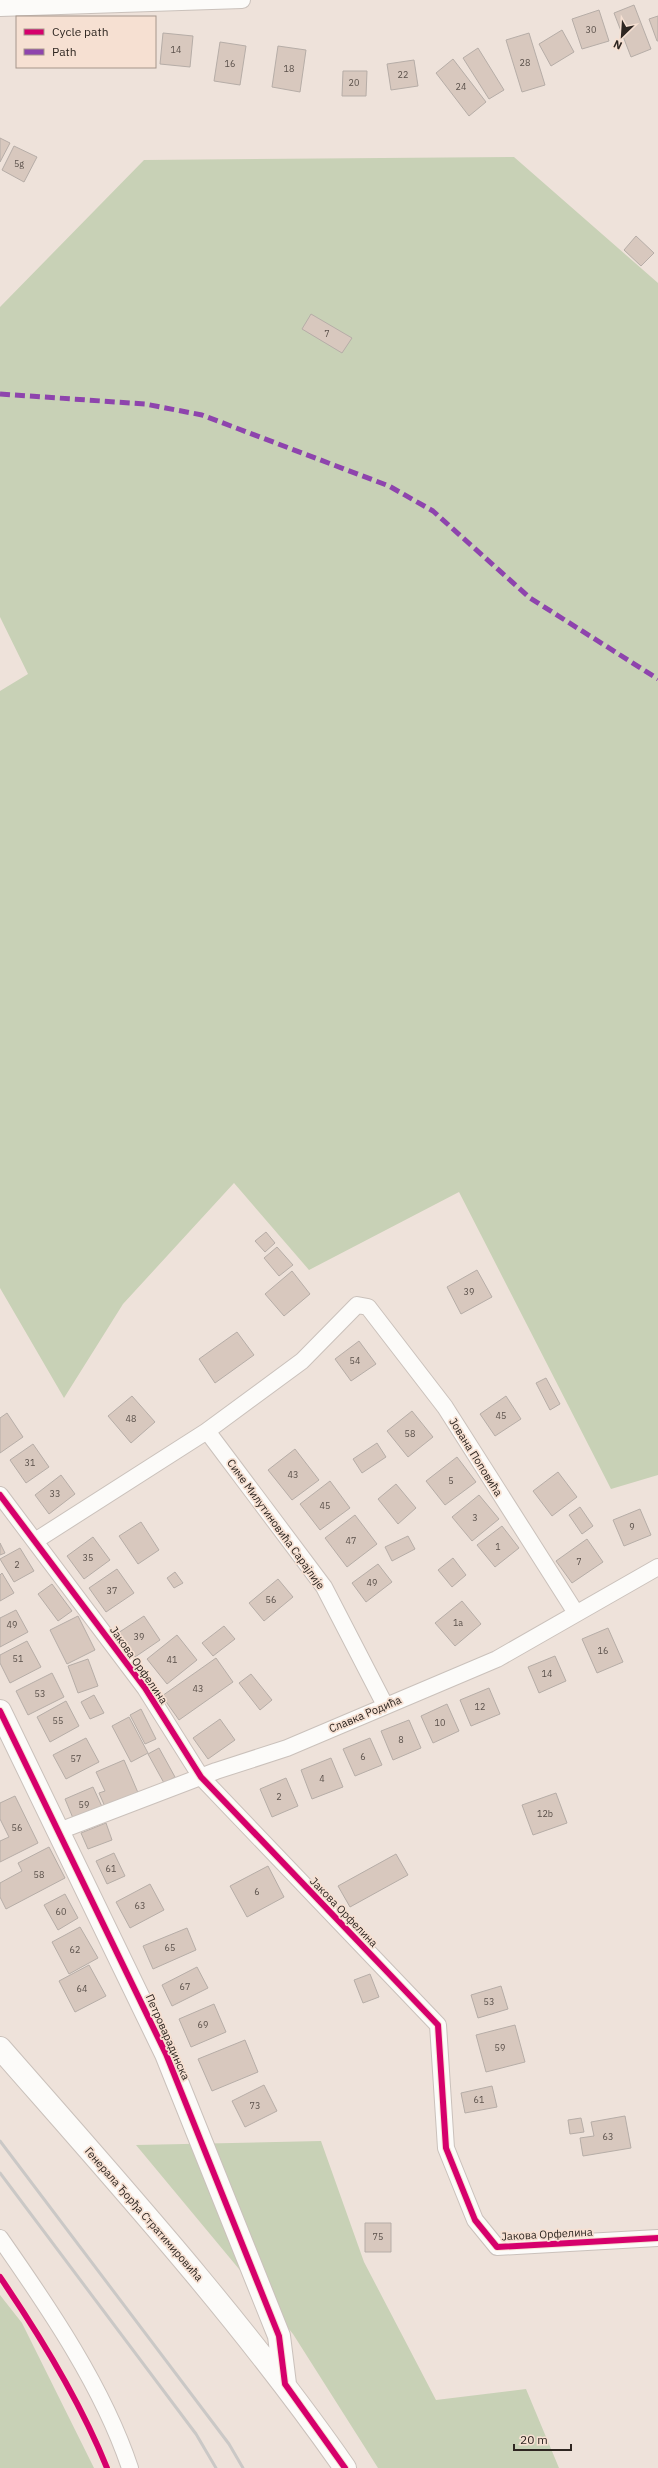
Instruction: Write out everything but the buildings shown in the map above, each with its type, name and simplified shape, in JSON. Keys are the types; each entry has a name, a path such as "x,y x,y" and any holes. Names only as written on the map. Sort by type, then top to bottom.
{"street":[{"path":"0,8 242,0"},
{"name":"Јована Поповића","path":"207,1431 302,1361 357,1305 368,1307 445,1407 576,1613"},
{"path":"35,1542 207,1431"},
{"name":"Симе Милутиновића Сарајлије","path":"207,1431 324,1587 385,1705"},
{"name":"Јакова Орфелина","path":"0,1495 145,1688 201,1777 438,2025 446,2148 475,2220 497,2247 658,2238"},
{"name":"Славка Родића","path":"59,1831 201,1777 287,1748 385,1705 497,1659 658,1567"},
{"name":"Петроварадинска","path":"0,1711 166,2054 279,2336 285,2384"},
{"name":"Генерала Ђорђа Стратимировића","path":"0,2048 216,2298 285,2384 345,2468"},
{"path":"0,2238 40,2296 85,2370 125,2452 130,2468"}],"green space":[{"path":"514,157 658,283 658,1475 611,1489 459,1192 309,1270 234,1183 123,1304 64,1398 0,1288 0,691 28,674 0,617 0,307 144,160"},
{"path":"321,2141 364,2262 436,2400 526,2389 559,2468 378,2468 293,2334 136,2145"},
{"path":"0,2295 22,2323 94,2468 0,2468"}],"railway":[{"path":"0,2141 229,2444 243,2468"},
{"path":"0,2173 196,2434 216,2468"}],"marked path":[{"path":"0,394 145,404 202,415 389,486 433,511 530,598 658,679"}],"cycle path":[{"path":"0,1495 145,1688 201,1777 438,2025 446,2148 475,2220 497,2247 658,2238"},
{"path":"0,1711 166,2054 279,2336 285,2384 345,2468"},
{"path":"0,2277 59,2370 85,2418 107,2468"}]}
